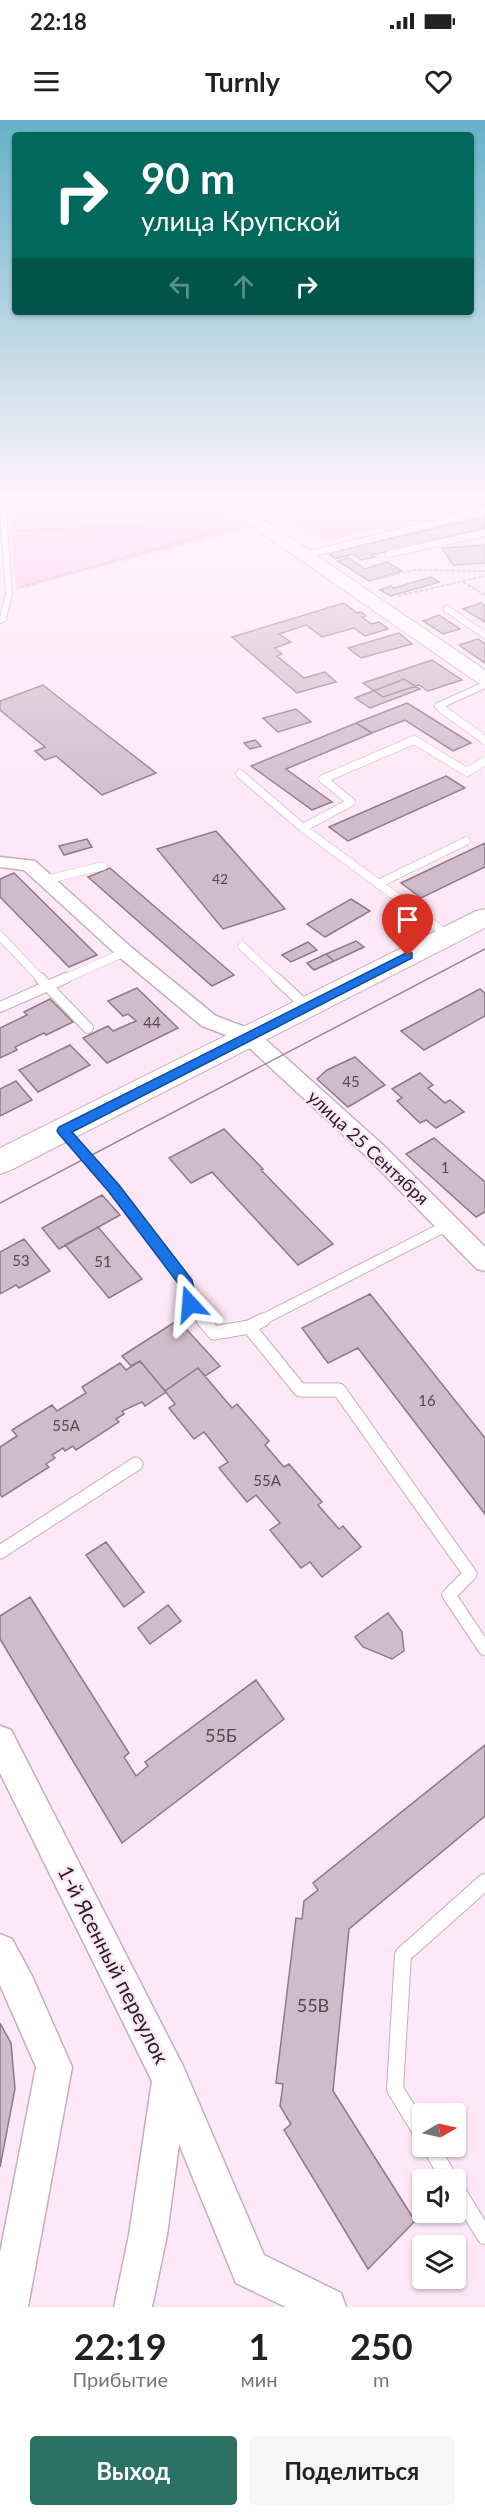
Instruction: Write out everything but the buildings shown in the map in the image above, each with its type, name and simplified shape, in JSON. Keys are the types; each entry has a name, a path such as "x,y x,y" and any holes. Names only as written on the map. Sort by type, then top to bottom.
{"main road":[{"path":"0,1162 485,917"}],"street":[{"path":"371,600 485,679"},
{"path":"0,862 29,865 125,952 209,1022 249,1036"},
{"name":"улица 25 Сентября","path":"249,1036 375,1151 485,1262"},
{"name":"1-й Ясенный переулок","path":"0,1741 170,2079 148,2235 133,2307"},
{"path":"0,1951 20,1988 54,2067 9,2307"},
{"path":"170,2079 250,2269 327,2307"}],"lane":[{"path":"0,620 3,620 7,600"},
{"path":"447,609 485,635"},
{"path":"485,685 438,706 485,740"},
{"path":"303,828 351,802 323,779 414,740 467,772 485,762"},
{"path":"240,774 303,828 448,935"},
{"path":"378,884 466,841"},
{"path":"45,880 103,866"},
{"path":"0,936 88,1028"},
{"path":"242,946 306,1006"},
{"path":"0,1007 125,952"},
{"path":"63,1131 114,1189 187,1284 190,1304 214,1333 249,1327 448,1225"},
{"path":"249,1327 300,1390 339,1390 470,1574 449,1595 485,1649"},
{"path":"0,1552 136,1464"},
{"path":"412,2117 395,2089 403,1955 485,1882"},
{"path":"466,2205 485,2236"}],"tram line":[{"path":"0,1203 485,949"}],"route":[{"path":"190,1304 187,1284 114,1189 83,1151 63,1131 408,956"}]}
